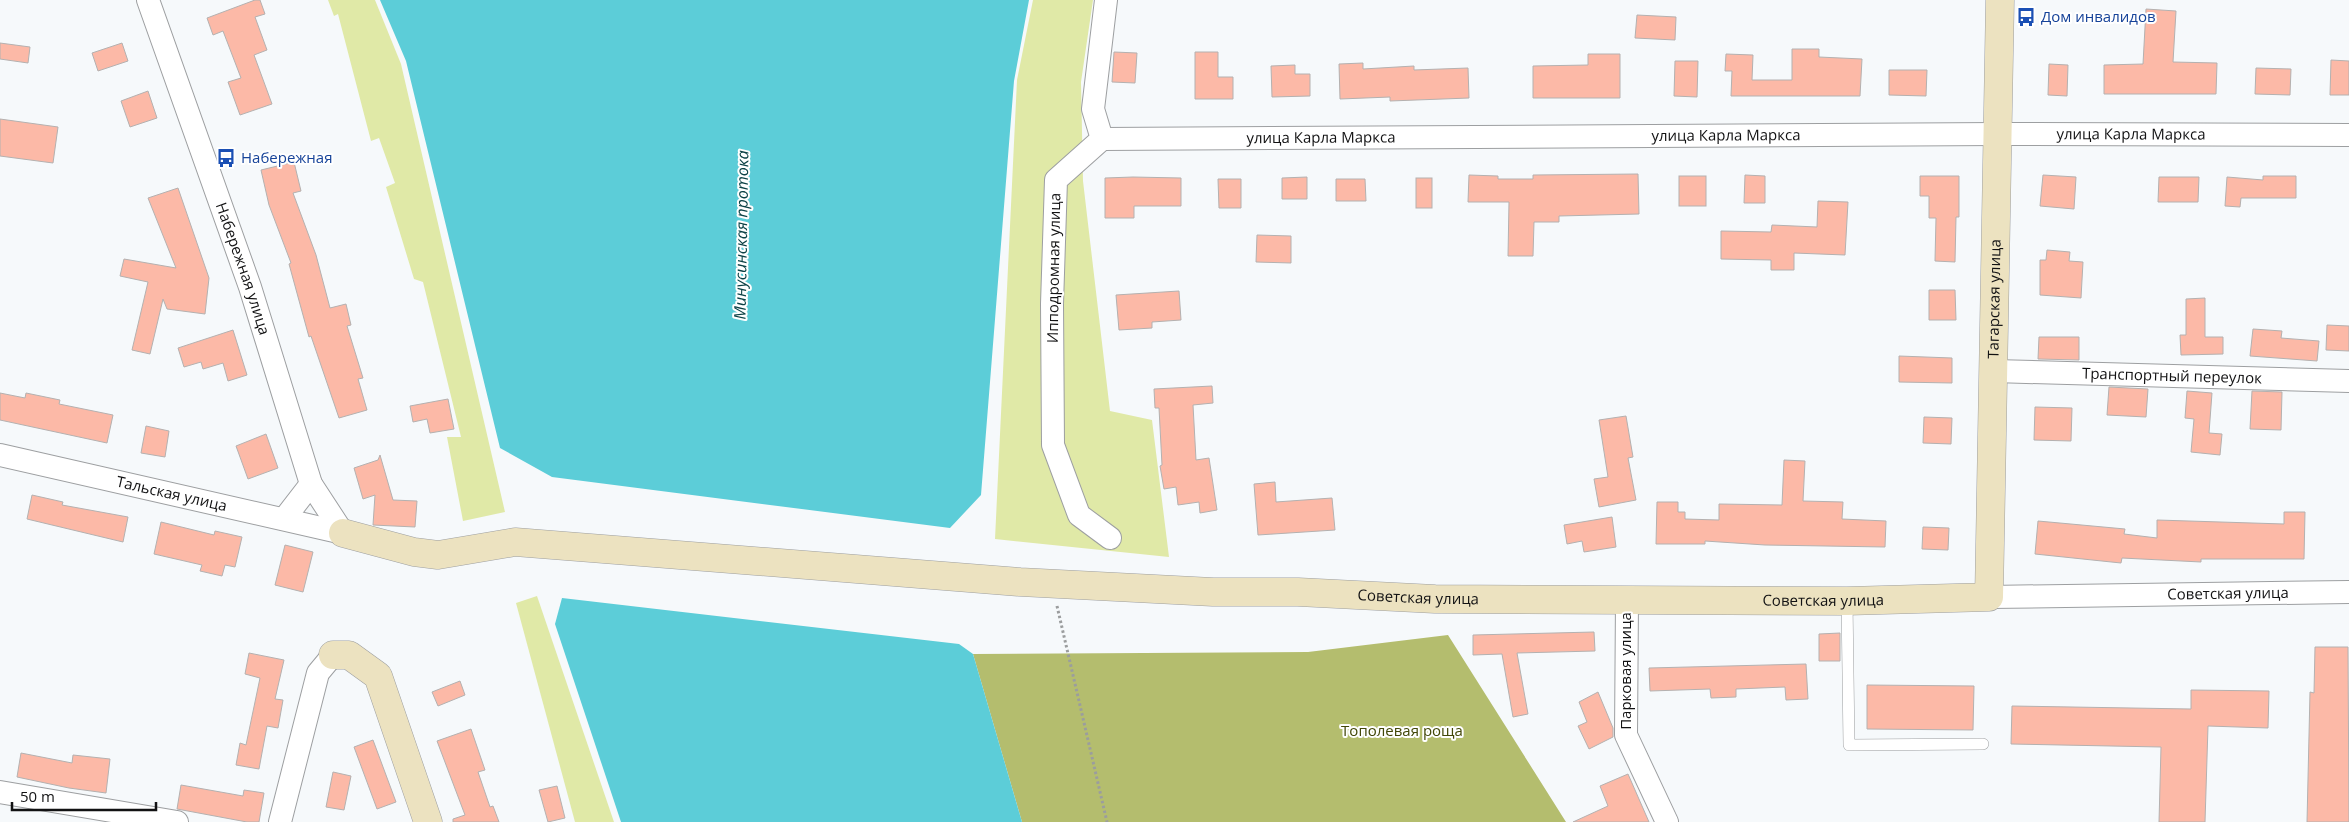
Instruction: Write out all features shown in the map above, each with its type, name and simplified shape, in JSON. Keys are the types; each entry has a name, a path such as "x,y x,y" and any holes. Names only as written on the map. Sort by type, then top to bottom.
{"street":[{"name":"Набережная улица","path":"148,0 250,287 311,484 343,533"},
{"path":"1102,139 1093,109 1106,0"},
{"name":"Тагарская улица","path":"1989,598 2000,0"},
{"name":"улица Карла Маркса","path":"1102,139 1998,134 2349,135"},
{"name":"Ипподромная улица","path":"1102,139 1056,180 1052,304 1053,445 1079,515 1110,538"},
{"name":"Транспортный переулок","path":"1994,371 2349,381"},
{"name":"Тальская улица","path":"0,455 343,533"},
{"path":"284,519 311,484"},
{"name":"Советская улица","path":"343,533 414,552 438,555 515,542 1052,584 1213,592 1298,592 1435,599 1847,601 2349,592"},
{"name":"Парковая улица","path":"1627,600 1626,735 1667,822"},
{"path":"280,822 318,673 333,655 349,655 378,676 428,822"},
{"path":"0,792 177,822"}],"lane":[{"path":"1847,601 1849,745 1983,744"}],"path":[{"path":"1052,584 1107,822"}],"green space":[{"path":"328,0 375,0 401,64 505,512 463,521 447,437 461,437 423,282 414,279 386,187 395,183 379,138 371,141 338,14 334,16"},
{"path":"1033,0 1093,0 1081,82 1083,181 1110,411 1152,420 1169,557 995,539 1017,80"},
{"path":"537,596 614,822 575,822 516,603"},
{"name":"Тополевая роща","path":"1448,635 1566,822 1022,822 973,654 1308,652"}],"water":[{"name":"Минусинская протока","path":"380,0 1029,0 1014,81 981,495 950,528 552,477 500,448 406,61"},
{"path":"562,598 959,644 973,654 1022,822 621,822 555,624"}],"building":[{"path":"255,0 260,0 265,14 255,17 267,50 254,55 272,104 240,115 228,82 241,78 223,31 213,35 207,18"},
{"path":"2146,9 2176,11 2173,62 2217,63 2216,94 2104,94 2104,65 2143,64"},
{"path":"1637,15 1676,17 1675,40 1635,38"},
{"path":"0,43 30,47 28,63 0,59"},
{"path":"122,43 128,61 98,71 92,53"},
{"path":"1792,49 1819,49 1819,57 1862,59 1860,96 1731,96 1732,71 1725,71 1726,54 1753,55 1752,80 1792,80"},
{"path":"1114,52 1137,53 1135,83 1112,82"},
{"path":"1195,52 1218,52 1218,77 1233,77 1233,99 1195,99"},
{"path":"1588,54 1620,54 1620,98 1533,98 1533,66 1588,65"},
{"path":"2331,60 2349,61 2349,95 2330,95"},
{"path":"1675,61 1698,61 1697,97 1674,96"},
{"path":"1363,63 1363,69 1414,66 1414,70 1468,68 1469,98 1390,101 1390,97 1340,99 1339,64"},
{"path":"2049,64 2068,65 2067,96 2048,95"},
{"path":"1295,65 1295,74 1310,74 1310,96 1272,97 1271,66"},
{"path":"2256,68 2291,69 2290,95 2255,94"},
{"path":"1889,70 1927,70 1926,96 1889,95"},
{"path":"148,91 157,118 130,127 121,101"},
{"path":"0,119 58,127 53,163 0,156"},
{"path":"294,162 301,191 293,193 316,255 330,308 346,304 351,325 347,326 363,378 358,379 367,410 339,418 311,336 309,337 289,264 291,263 269,205 261,170"},
{"path":"1638,174 1639,214 1559,216 1559,222 1534,222 1533,256 1508,256 1509,202 1468,202 1469,175 1498,176 1498,179 1533,179 1533,175"},
{"path":"1745,175 1765,176 1765,203 1744,203"},
{"path":"2043,175 2076,177 2074,209 2040,206"},
{"path":"1679,176 1706,176 1706,206 1679,206"},
{"path":"1920,176 1959,176 1959,217 1956,217 1955,262 1935,261 1936,218 1929,218 1929,196 1920,196"},
{"path":"2263,176 2296,176 2296,198 2241,198 2240,207 2225,206 2227,177 2263,180"},
{"path":"1307,177 1307,199 1282,199 1282,178"},
{"path":"2159,177 2199,177 2198,202 2158,202"},
{"path":"1105,178 1181,178 1181,206 1134,206 1134,218 1105,218"},
{"path":"1416,178 1432,178 1432,208 1416,208"},
{"path":"1218,179 1241,179 1241,208 1219,208"},
{"path":"1336,179 1365,179 1366,201 1336,201"},
{"path":"178,188 209,278 205,314 167,309 163,299 150,354 132,350 148,282 120,276 124,259 176,268 148,198"},
{"path":"1818,201 1848,202 1845,255 1794,253 1794,270 1771,270 1771,260 1721,259 1721,231 1771,232 1772,225 1817,227"},
{"path":"1257,235 1291,236 1291,263 1256,262"},
{"path":"2047,250 2070,252 2069,261 2083,262 2081,298 2040,295 2040,260 2046,260"},
{"path":"1929,290 1955,290 1956,320 1929,320"},
{"path":"1179,291 1181,320 1152,322 1152,328 1119,330 1116,295"},
{"path":"2205,298 2205,337 2223,337 2223,354 2181,355 2180,335 2186,335 2186,299"},
{"path":"2327,325 2349,326 2349,351 2326,350"},
{"path":"2253,329 2282,331 2281,338 2319,341 2317,361 2250,356"},
{"path":"233,330 247,375 228,381 223,363 203,369 201,362 184,367 178,348"},
{"path":"2039,337 2079,337 2079,360 2038,359"},
{"path":"1899,356 1952,358 1952,383 1899,382"},
{"path":"1212,386 1213,403 1193,405 1196,460 1209,458 1217,510 1200,513 1199,502 1178,505 1176,487 1164,489 1160,466 1162,465 1159,408 1155,408 1154,389"},
{"path":"2109,387 2148,389 2146,417 2107,415"},
{"path":"2187,391 2212,393 2209,433 2222,434 2220,455 2191,452 2194,419 2185,418"},
{"path":"2252,391 2282,392 2281,430 2250,429"},
{"path":"0,393 25,398 26,393 60,400 59,404 113,415 107,443 0,420"},
{"path":"448,399 454,429 430,433 427,419 413,422 410,406"},
{"path":"2035,407 2072,408 2071,441 2034,440"},
{"path":"1626,416 1633,457 1628,458 1636,500 1599,507 1594,479 1608,477 1599,420"},
{"path":"1924,417 1952,418 1951,444 1923,443"},
{"path":"146,426 169,431 165,457 141,453"},
{"path":"266,434 278,468 248,479 236,446"},
{"path":"380,455 393,500 417,501 415,527 373,525 375,495 363,499 354,468 378,460"},
{"path":"1784,460 1805,461 1803,501 1843,502 1842,519 1886,521 1885,547 1765,545 1705,541 1705,544 1656,544 1657,502 1678,502 1678,512 1685,512 1685,519 1719,520 1719,504 1782,505"},
{"path":"1275,482 1276,502 1332,498 1335,530 1258,535 1254,484"},
{"path":"32,495 63,502 62,505 128,517 123,542 27,519"},
{"path":"2284,512 2305,512 2304,559 2201,559 2201,562 2122,558 2121,563 2035,554 2038,521 2125,529 2124,534 2157,538 2157,520 2284,524"},
{"path":"1612,517 1616,547 1584,552 1582,541 1567,544 1564,525"},
{"path":"161,522 214,535 215,531 242,537 235,567 225,565 222,576 200,571 202,565 154,554"},
{"path":"1923,527 1949,528 1948,550 1922,549"},
{"path":"285,545 313,552 303,592 275,585"},
{"path":"1594,632 1595,651 1517,653 1528,714 1513,717 1502,654 1473,655 1473,635"},
{"path":"1840,633 1840,661 1819,661 1819,634"},
{"path":"2315,647 2348,647 2349,822 2307,822 2310,692 2314,693"},
{"path":"249,653 284,660 275,699 283,700 278,728 267,726 259,769 236,765 240,743 246,745 260,678 245,674"},
{"path":"1806,664 1808,699 1786,700 1785,687 1736,689 1736,697 1711,698 1710,689 1650,691 1649,668"},
{"path":"460,681 465,695 438,706 432,692"},
{"path":"1867,685 1974,686 1973,730 1867,729"},
{"path":"2191,690 2269,691 2268,728 2208,726 2205,822 2159,822 2161,747 2011,744 2012,706 2191,709"},
{"path":"1598,692 1613,728 1613,737 1589,749 1578,726 1587,722 1579,702"},
{"path":"471,729 485,770 478,772 490,807 493,806 499,822 453,822 453,819 465,815 437,741"},
{"path":"373,740 396,802 377,809 354,747"},
{"path":"21,753 72,763 73,755 110,759 106,793 69,788 17,777"},
{"path":"333,772 351,776 344,810 326,807"},
{"path":"1628,774 1649,822 1573,822 1608,806 1600,786"},
{"path":"181,785 243,796 244,790 264,793 259,822 247,822 177,809"},
{"path":"557,786 565,818 548,822 539,790"}],"place":[{"name":"Дом инвалидов","path":"2026,17"},
{"name":"Набережная","path":"226,158"}]}
